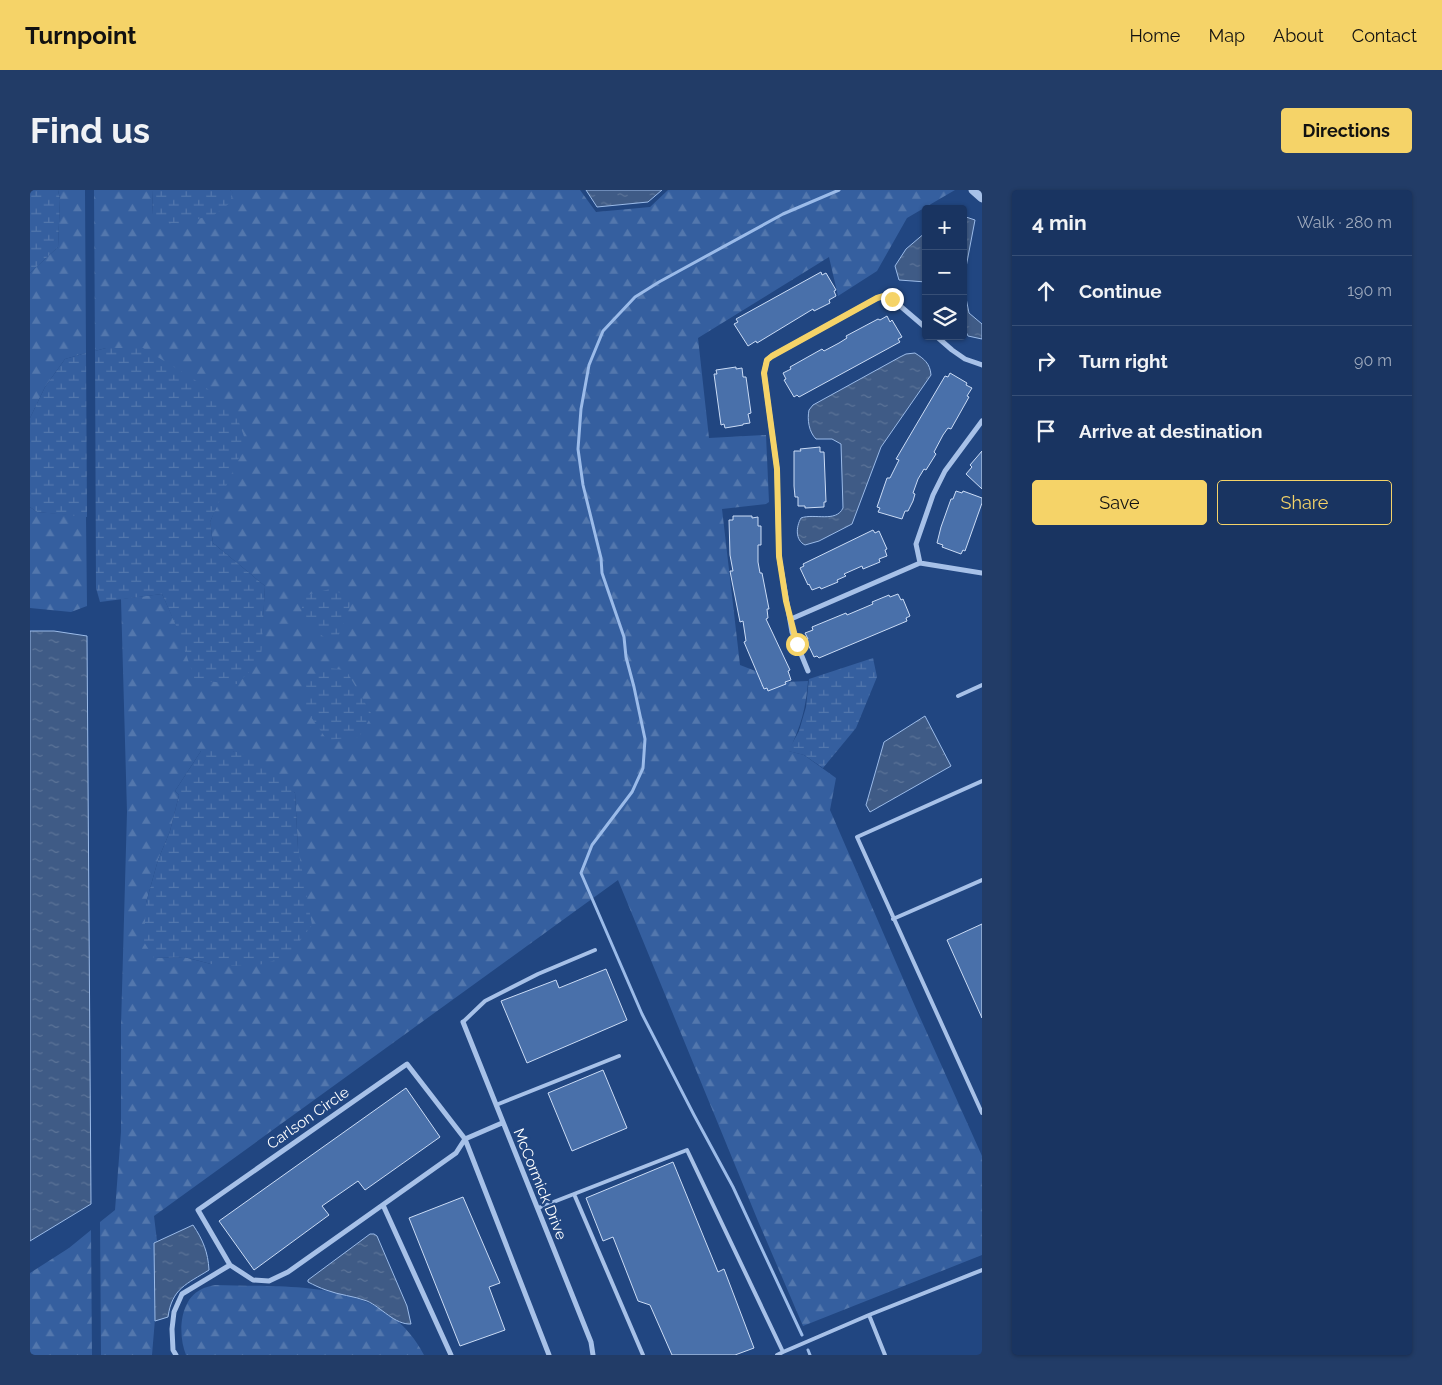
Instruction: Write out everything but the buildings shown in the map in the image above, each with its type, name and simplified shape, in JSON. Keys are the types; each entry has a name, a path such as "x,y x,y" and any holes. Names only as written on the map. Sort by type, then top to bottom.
{"street":[{"path":"973,190 982,198"},
{"path":"808,671 792,632 779,556 777,469 764,373 767,360 877,298 884,296 892,299 922,325"},
{"path":"941,340 965,358 982,365"},
{"path":"920,563 916,544 933,495 950,465 982,420"},
{"path":"791,619 920,563 982,573"},
{"name":"McCormick Drive","path":"463,1022 495,1106 538,1208 590,1342 593,1355"},
{"name":"Carlson Circle","path":"502,1123 465,1139 456,1153 288,1272 269,1281 253,1280 230,1265 198,1210 408,1064 465,1139 549,1355"},
{"path":"383,1205 451,1355"},
{"path":"176,1355 173,1350 172,1329 174,1312 182,1294 230,1265"}],"lane":[{"path":"958,696 982,685"},
{"path":"982,780 857,837 982,1113"},
{"path":"893,919 982,880"},
{"path":"463,1022 486,1001 538,974 596,950"},
{"path":"495,1106 619,1056"},
{"path":"538,1208 687,1150 783,1352"},
{"path":"574,1194 644,1355"},
{"path":"777,1355 869,1315 982,1270"},
{"path":"869,1315 884,1355"}],"green space":[{"path":"30,190 58,190 60,199 58,247 30,273"},
{"path":"58,190 85,190 86,353 65,359 45,387 30,418 30,273 58,247 60,199"},
{"path":"94,190 152,190 153,215 233,193 230,190 580,190 596,212 650,207 668,190 955,190 929,205 922,205 922,209 907,218 877,271 838,296 829,257 698,338 709,438 766,435 769,502 766,504 722,509 740,665 784,682 808,681 802,717 789,751 804,755 836,778 830,810 982,1156 982,1255 803,1326 618,880 154,1216 157,1241 154,1243 155,1319 152,1355 101,1355 100,1222 115,1210 121,1132 121,1026 127,812 121,599 162,594 177,627 263,619 265,586 213,543 210,522 224,488 106,348 95,351","holes":["201,751 233,751 295,793 298,848 211,964 184,957 154,958 146,903 158,860 170,831 179,795 175,791"]},
{"path":"152,190 230,190 233,192 230,203 214,215 173,225 153,215"},
{"path":"106,348 143,348 203,385 236,414 246,442 210,522 213,543 265,586 261,660 237,684 195,680 177,628 162,594 100,602 96,588 95,351"},
{"path":"86,353 87,517 37,512 30,507 30,418 45,387 65,359"},
{"path":"30,507 37,512 86,516 87,606 71,612 30,608"},
{"path":"330,589 353,598 338,637 324,637 301,620 303,596"},
{"path":"873,658 877,677 856,728 823,768 804,755 788,751 799,731 806,707 809,679"},
{"path":"329,668 346,670 372,715 359,737 327,740 307,711 302,683"},
{"path":"201,751 233,751 255,758 295,793 298,848 312,925 290,954 265,964 233,966 211,964 184,957 154,958 144,942 146,903 158,860 170,831 179,795 175,791"},
{"path":"91,1230 92,1355 30,1355 30,1273 69,1248"},
{"path":"215,1285 303,1288 332,1292 360,1299 385,1312 407,1330 424,1355 186,1355 181,1329 184,1310 193,1295 202,1289"}],"water":[{"path":"586,190 662,190 648,202 597,207"},
{"path":"967,217 975,220 967,262"},
{"path":"922,235 922,282 899,280 895,266 906,249"},
{"path":"967,303 969,313 982,324 982,339 968,336"},
{"path":"915,353 926,362 931,375 881,447 852,524 819,541 805,545 799,540 797,533 801,518 835,515 840,513 843,508 841,444 832,439 816,439 809,426 809,410 813,405 900,357"},
{"path":"30,631 54,631 87,636 91,1204 30,1241"},
{"path":"925,716 951,766 870,812 866,805 884,742"},
{"path":"193,1225 204,1246 209,1270 187,1283 177,1293 170,1307 168,1317 155,1321 154,1243"},
{"path":"370,1234 377,1236 407,1306 411,1324 399,1322 367,1301 331,1292 308,1282 308,1280"}],"waterway":[{"path":"802,1335 733,1187 642,1014 581,873 592,845 632,792 643,768 645,739 626,657 624,637 602,573 601,558 583,485 578,449 581,409 589,365 603,331 635,297 783,214 839,190"},
{"path":"808,1350 810,1355"}],"route":[{"path":"797,644 792,632 779,556 777,469 764,373 767,360 877,298 884,296 892,299"}]}
